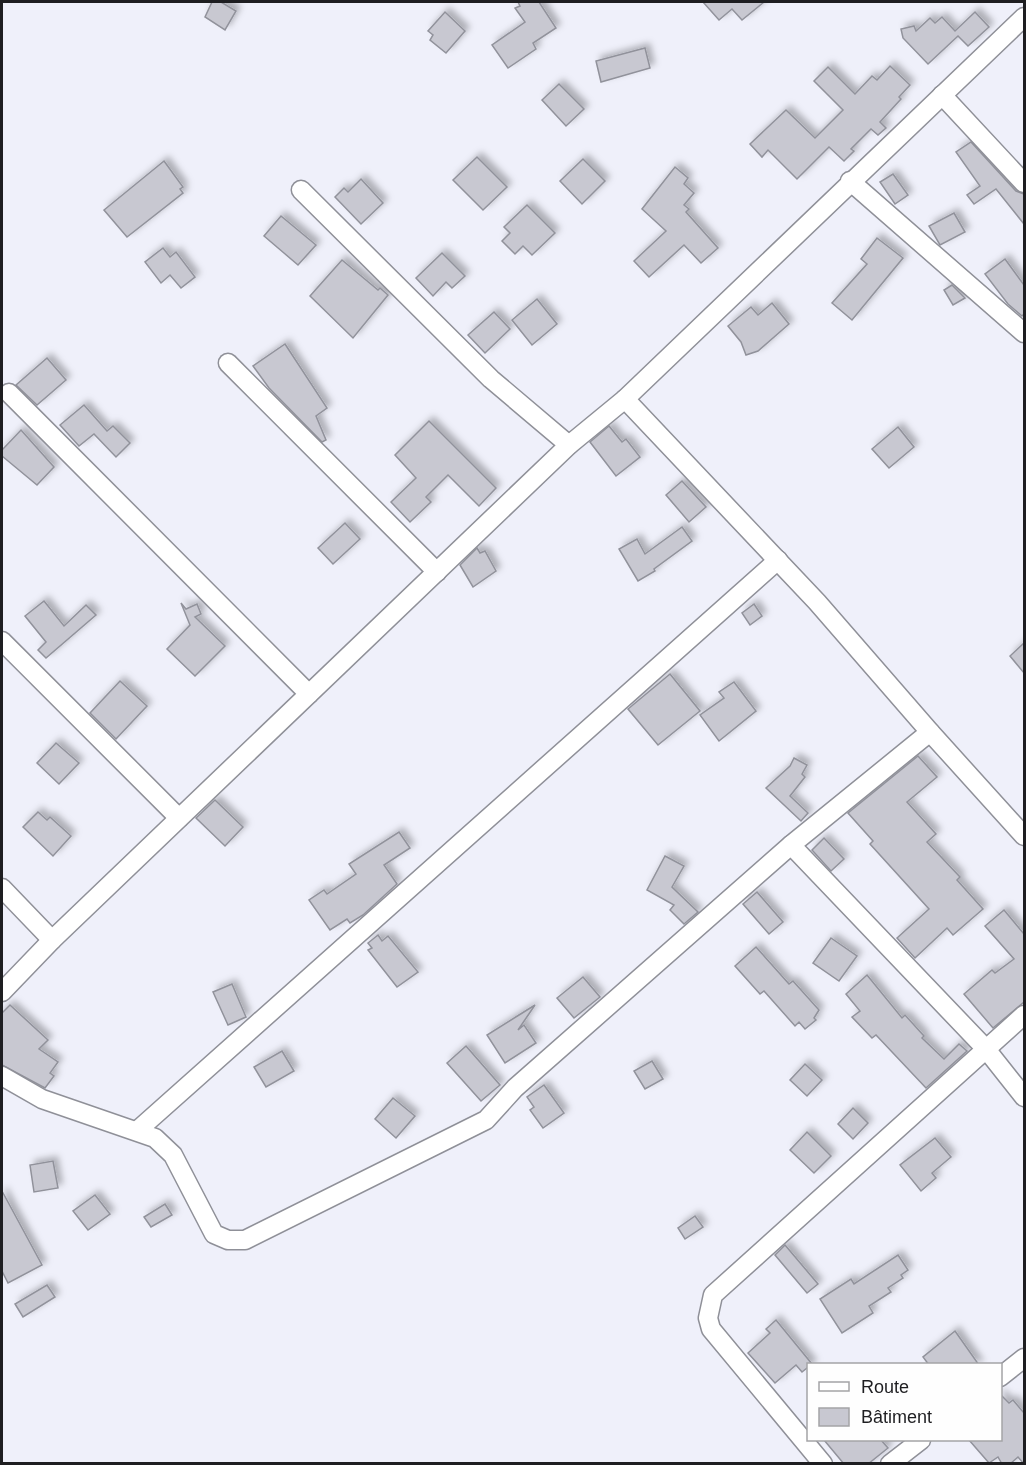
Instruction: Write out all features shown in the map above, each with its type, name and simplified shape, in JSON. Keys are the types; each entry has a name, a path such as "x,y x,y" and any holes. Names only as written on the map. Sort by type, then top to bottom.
{"street":[{"path":"2,993 52,940 436,572 569,445 625,399 850,181 1024,17"},
{"path":"942,95 1024,183"},
{"path":"850,181 1024,333"},
{"path":"301,190 491,379 569,445"},
{"path":"228,363 436,572"},
{"path":"9,393 309,694"},
{"path":"625,399 778,560 930,732 1023,830"},
{"path":"138,1130 778,560"},
{"path":"2,641 179,818"},
{"path":"2,1076 42,1099 138,1130 155,1138 173,1155 214,1234 228,1240 245,1240 486,1119 515,1088 790,845 930,732"},
{"path":"790,845 986,1049 1024,1098"},
{"path":"2,888 52,940"},
{"path":"823,1464 711,1329 708,1318 713,1295 1024,1015"},
{"path":"1002,1375 1024,1358"},
{"path":"890,1464 920,1441"}],"building":[{"path":"212,2 221,2 236,11 225,30 205,17"},
{"path":"518,2 539,2 556,28 533,43 536,49 508,68 492,45 525,22 515,8 520,6"},
{"path":"703,2 764,2 742,20 732,9 719,20"},
{"path":"445,12 465,31 446,53 430,40 433,35 428,31"},
{"path":"975,12 989,27 968,46 958,36 928,64 903,38 901,29 914,26 916,31 930,18 935,23 942,17 955,31"},
{"path":"645,48 650,68 601,82 596,61"},
{"path":"890,66 910,85 899,97 901,99 880,122 886,128 878,135 871,129 851,149 854,151 844,161 829,147 797,179 768,150 762,157 750,144 786,110 815,138 843,110 814,81 828,67 855,94 872,76 877,80"},
{"path":"559,84 584,109 566,126 542,100"},
{"path":"971,142 1016,191 1024,194 1024,224 996,189 974,204 967,195 980,186 956,152"},
{"path":"477,157 507,187 483,210 453,180"},
{"path":"583,159 605,181 582,204 560,181"},
{"path":"164,161 183,187 180,189 183,193 127,237 104,210"},
{"path":"675,167 688,178 684,184 694,193 684,205 689,209 686,212 718,248 701,263 684,245 649,277 634,261 666,231 642,209"},
{"path":"893,174 908,195 895,204 880,182"},
{"path":"361,179 383,203 361,224 335,197 344,188 348,192"},
{"path":"527,205 555,233 532,255 523,246 515,254 502,241 510,233 504,227"},
{"path":"954,213 965,232 940,245 929,226"},
{"path":"281,216 316,245 298,265 264,236"},
{"path":"877,238 903,258 852,320 832,303 867,264 861,259"},
{"path":"163,248 170,257 176,252 195,277 181,288 170,275 161,283 145,262"},
{"path":"442,253 465,276 452,288 446,282 433,296 416,278"},
{"path":"1005,259 1024,285 1024,314 1022,316 1008,304 985,274"},
{"path":"342,260 378,290 380,288 388,295 353,338 310,296"},
{"path":"952,285 965,298 953,305 944,290"},
{"path":"537,299 557,324 532,345 512,320"},
{"path":"772,303 789,324 758,351 746,355 741,342 728,326 751,307 758,315"},
{"path":"494,312 510,329 485,353 468,335"},
{"path":"285,344 327,408 316,416 326,440 322,442 269,388 253,366"},
{"path":"47,358 66,380 37,405 16,385"},
{"path":"84,405 107,431 113,426 130,443 116,457 94,434 79,446 60,425"},
{"path":"429,421 496,488 479,506 448,475 426,497 431,502 410,522 391,502 416,478 395,455"},
{"path":"609,426 622,442 626,439 640,457 616,476 590,442"},
{"path":"898,427 914,447 889,468 872,449"},
{"path":"21,430 54,467 37,485 2,456 2,450"},
{"path":"682,481 706,507 689,522 666,495"},
{"path":"345,523 360,539 333,564 318,548"},
{"path":"682,527 692,541 654,569 655,571 638,581 619,549 637,539 645,554"},
{"path":"477,548 480,553 485,551 496,571 473,587 460,565"},
{"path":"44,601 64,626 86,605 96,615 46,658 38,650 46,642 25,616"},
{"path":"181,603 186,609 197,604 201,614 195,617 225,646 195,676 167,649 190,625"},
{"path":"754,604 762,616 750,625 742,613"},
{"path":"1024,643 1024,673 1010,656"},
{"path":"670,674 700,711 658,745 628,709"},
{"path":"120,681 147,706 116,739 90,713"},
{"path":"734,682 756,711 719,741 700,715 724,698 719,692"},
{"path":"56,743 79,763 59,784 37,763"},
{"path":"918,756 937,777 907,802 936,834 927,842 960,877 957,880 983,909 953,935 947,928 915,958 897,938 929,909 870,844 873,841 848,813"},
{"path":"794,758 807,765 802,774 805,777 790,796 808,813 801,821 766,788 790,766"},
{"path":"215,800 243,827 225,846 196,818"},
{"path":"38,812 47,820 50,817 71,836 53,856 23,827"},
{"path":"399,832 410,848 384,865 397,884 363,915 350,923 347,919 330,930 309,900 324,890 327,894 356,874 349,864"},
{"path":"824,838 844,859 831,871 812,850"},
{"path":"665,856 684,866 672,887 698,912 684,924 670,910 674,905 647,890"},
{"path":"757,892 783,922 769,934 743,904"},
{"path":"1004,910 1024,934 1024,1002 993,1028 964,994 992,970 995,973 1014,959 985,926"},
{"path":"378,935 382,941 388,936 418,972 397,987 368,950 372,948 368,943"},
{"path":"831,938 857,956 839,981 813,963"},
{"path":"756,947 789,984 793,981 819,1010 814,1018 816,1020 805,1029 799,1022 795,1026 764,991 760,994 735,966"},
{"path":"867,975 902,1018 905,1015 924,1036 922,1038 944,1059 959,1044 967,1051 926,1088 876,1035 872,1038 852,1017 860,1011 846,994"},
{"path":"583,977 600,997 574,1018 557,998"},
{"path":"232,984 246,1017 228,1025 213,992"},
{"path":"10,1005 48,1040 39,1049 58,1062 50,1073 54,1076 45,1088 2,1065 2,1013"},
{"path":"535,1005 518,1030 524,1025 536,1043 505,1063 487,1035"},
{"path":"466,1046 500,1085 481,1101 447,1063"},
{"path":"282,1051 294,1071 266,1087 254,1067"},
{"path":"652,1061 663,1079 645,1089 634,1071"},
{"path":"805,1064 822,1080 807,1096 790,1080"},
{"path":"544,1085 564,1113 543,1128 530,1110 534,1107 527,1097"},
{"path":"393,1098 415,1116 396,1138 375,1119"},
{"path":"853,1108 868,1123 853,1139 838,1124"},
{"path":"807,1132 831,1156 814,1173 790,1150"},
{"path":"935,1138 951,1157 932,1173 936,1178 921,1191 900,1165"},
{"path":"53,1161 58,1188 34,1192 30,1165"},
{"path":"2,1191 42,1265 8,1283 2,1271"},
{"path":"95,1195 110,1214 88,1230 73,1211"},
{"path":"165,1204 172,1215 151,1227 144,1217"},
{"path":"695,1216 703,1227 685,1239 678,1228"},
{"path":"785,1245 818,1284 807,1293 775,1255"},
{"path":"898,1255 908,1270 901,1275 903,1278 888,1288 891,1292 869,1306 873,1313 842,1333 820,1299 851,1279 854,1284"},
{"path":"47,1285 55,1297 23,1317 15,1304"},
{"path":"776,1320 811,1363 807,1363 807,1368 802,1372 796,1365 775,1383 748,1353 770,1333 766,1329"},
{"path":"955,1331 978,1363 928,1363 923,1357"},
{"path":"1002,1396 1009,1403 1013,1400 1024,1413 1024,1464 1018,1457 1010,1464 1002,1464 998,1457 989,1463 970,1441 1002,1441"},
{"path":"825,1441 882,1441 888,1448 868,1464 844,1464"}]}
